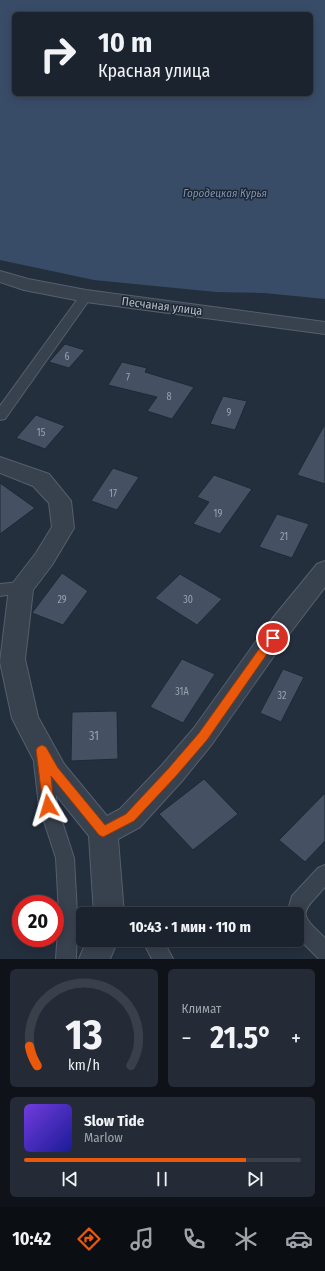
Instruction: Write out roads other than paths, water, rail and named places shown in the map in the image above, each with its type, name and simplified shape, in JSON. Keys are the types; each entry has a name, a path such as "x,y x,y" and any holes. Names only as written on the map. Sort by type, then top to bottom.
{"street":[{"name":"Песчаная улица","path":"0,276 24,284 86,296 325,328"},
{"path":"0,465 41,480 60,501 63,528 44,559 10,589 12,659 25,718 54,772 103,832 113,907"},
{"path":"103,832 130,818 177,767 203,736 281,626 325,570"},
{"path":"94,959 100,947"}],"lane":[{"path":"0,416 86,296"},
{"path":"42,750 48,806 65,858 68,914 66,959"},
{"path":"298,907 299,902 325,874"},
{"path":"304,930 325,952"},
{"path":"156,947 163,959"}],"water":[{"name":"Городецкая Курья","path":"0,0 325,0 325,299 264,293 216,292 94,280 0,260"}]}
